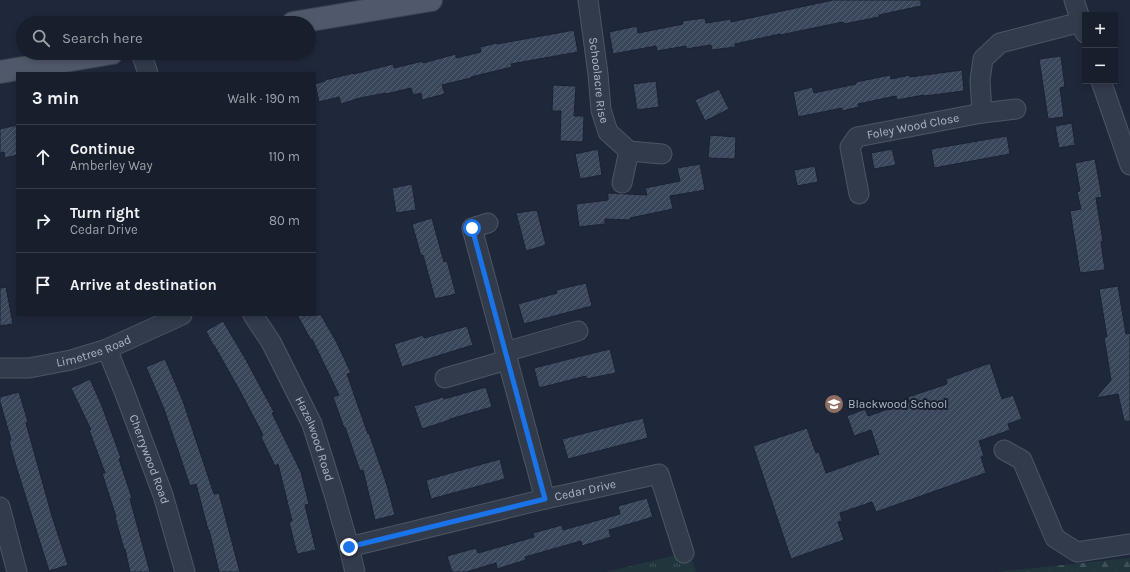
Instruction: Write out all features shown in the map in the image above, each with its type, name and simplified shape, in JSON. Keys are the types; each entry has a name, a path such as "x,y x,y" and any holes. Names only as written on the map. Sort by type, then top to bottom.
{"main road":[{"path":"316,19 431,0"},
{"path":"0,72 71,60"}],"street":[{"name":"Schoolacre Rise","path":"588,0 598,74 601,110 608,132 629,151"},
{"path":"1074,0 1082,25"},
{"path":"982,113 980,80 983,59 1000,43 1082,28"},
{"path":"143,60 148,72"},
{"path":"1102,84 1126,143 1130,165"},
{"name":"Foley Wood Close","path":"859,194 850,147 857,137 982,113 1016,109"},
{"path":"622,183 629,151 662,154"},
{"path":"488,223 472,228 545,499"},
{"name":"Limetree Road","path":"0,368 29,368 71,360 107,349 180,316"},
{"name":"Hazelwood Road","path":"254,316 271,342 312,424 334,494 355,572"},
{"path":"446,378 578,331"},
{"name":"Cherrywood Road","path":"107,349 163,495 185,572"},
{"path":"1004,450 1022,460 1055,538 1077,552 1130,544"},
{"name":"Cedar Drive","path":"349,547 545,499 659,474 684,553"},
{"path":"0,507 17,572"}],"green space":[{"path":"689,552 696,572 606,572"},
{"path":"1130,558 1130,572 997,572"}],"building":[{"path":"833,0 921,0 921,6 844,24 843,22 780,34 735,44 735,47 712,50 711,45 686,49 686,46 657,51 656,46 613,54 609,32 637,26 638,33 683,24 682,21 705,18 706,23 731,19 731,22"},
{"path":"574,30 578,52 511,64 512,67 442,85 445,94 422,100 421,93 413,95 411,88 360,98 341,104 339,97 319,102 316,84 325,80 393,64 394,68 423,61 423,63 456,54 456,58 481,52 480,47"},
{"path":"1061,56 1065,87 1060,88 1064,117 1048,119 1039,59"},
{"path":"962,70 964,91 924,95 897,100 896,96 858,104 859,107 842,111 842,108 798,117 793,92 812,87 814,93 890,75 891,79 910,75 910,77"},
{"path":"656,81 659,107 637,110 633,84"},
{"path":"553,85 576,86 574,116 584,116 583,142 560,141 561,111 552,111"},
{"path":"719,89 729,109 705,121 695,100"},
{"path":"1072,123 1075,145 1059,148 1055,126"},
{"path":"16,125 16,155 5,158 4,152 0,153 0,129"},
{"path":"710,135 736,137 735,159 708,158"},
{"path":"1007,136 1010,154 934,168 931,149"},
{"path":"598,149 602,175 580,179 575,154"},
{"path":"892,149 896,165 874,169 871,153"},
{"path":"1095,159 1102,197 1096,198 1103,241 1101,242 1105,270 1080,273 1070,211 1081,209 1077,192 1080,191 1075,163"},
{"path":"700,164 705,190 670,196 673,209 630,218 630,220 605,219 605,224 579,227 576,204 608,200 608,193 647,195 645,188 680,181 677,168"},
{"path":"815,166 818,182 797,186 794,170"},
{"path":"412,184 416,210 396,213 392,188"},
{"path":"537,210 546,245 526,251 516,213"},
{"path":"432,218 444,262 447,261 456,294 435,299 423,255 421,256 412,224"},
{"path":"586,283 592,306 524,324 518,304 557,293 556,290"},
{"path":"1118,286 1126,334 1130,333 1130,421 1124,421 1118,394 1096,398 1111,380 1104,337 1107,337 1099,289"},
{"path":"6,287 13,324 0,326 0,288"},
{"path":"321,315 337,343 351,373 347,374 387,485 395,515 375,520 363,470 360,471 333,397 339,395 312,339 311,340 298,316"},
{"path":"223,321 274,412 272,413 301,472 309,504 305,505 316,550 297,554 289,522 292,521 278,464 275,466 261,437 263,435 206,331"},
{"path":"467,326 473,345 402,367 394,344 423,335 424,338"},
{"path":"610,349 616,373 586,379 586,376 539,388 534,368"},
{"path":"165,359 183,401 214,494 219,493 240,572 219,572 196,484 190,486 164,409 146,367"},
{"path":"990,363 1002,399 1013,395 1022,419 1008,424 1010,430 979,441 984,456 981,457 986,473 876,512 872,502 840,513 842,521 838,522 844,540 791,559 753,446 807,428 816,453 819,452 826,473 879,454 871,430 854,436 847,416 865,409 868,416 909,402 908,397 947,384 946,379"},
{"path":"90,379 102,406 121,458 119,459 132,498 130,499 150,572 130,572 116,517 102,473 105,473 89,430 91,430 71,388"},
{"path":"486,387 492,407 422,429 414,406 443,397 444,399"},
{"path":"19,392 28,422 26,423 52,516 68,565 49,571 16,466 9,441 11,440 0,402 0,397"},
{"path":"643,418 648,438 568,459 562,439"},
{"path":"500,459 505,479 431,499 426,480"},
{"path":"647,498 653,517 609,530 611,537 582,546 581,541 525,557 526,560 497,569 496,563 466,572 452,572 447,556 476,548 478,553 534,537 533,533 562,525 563,530 620,514 618,506"}],"place":[{"name":"Blackwood School","path":"834,404"}],"route":[{"path":"349,547 545,499 472,228"}]}
